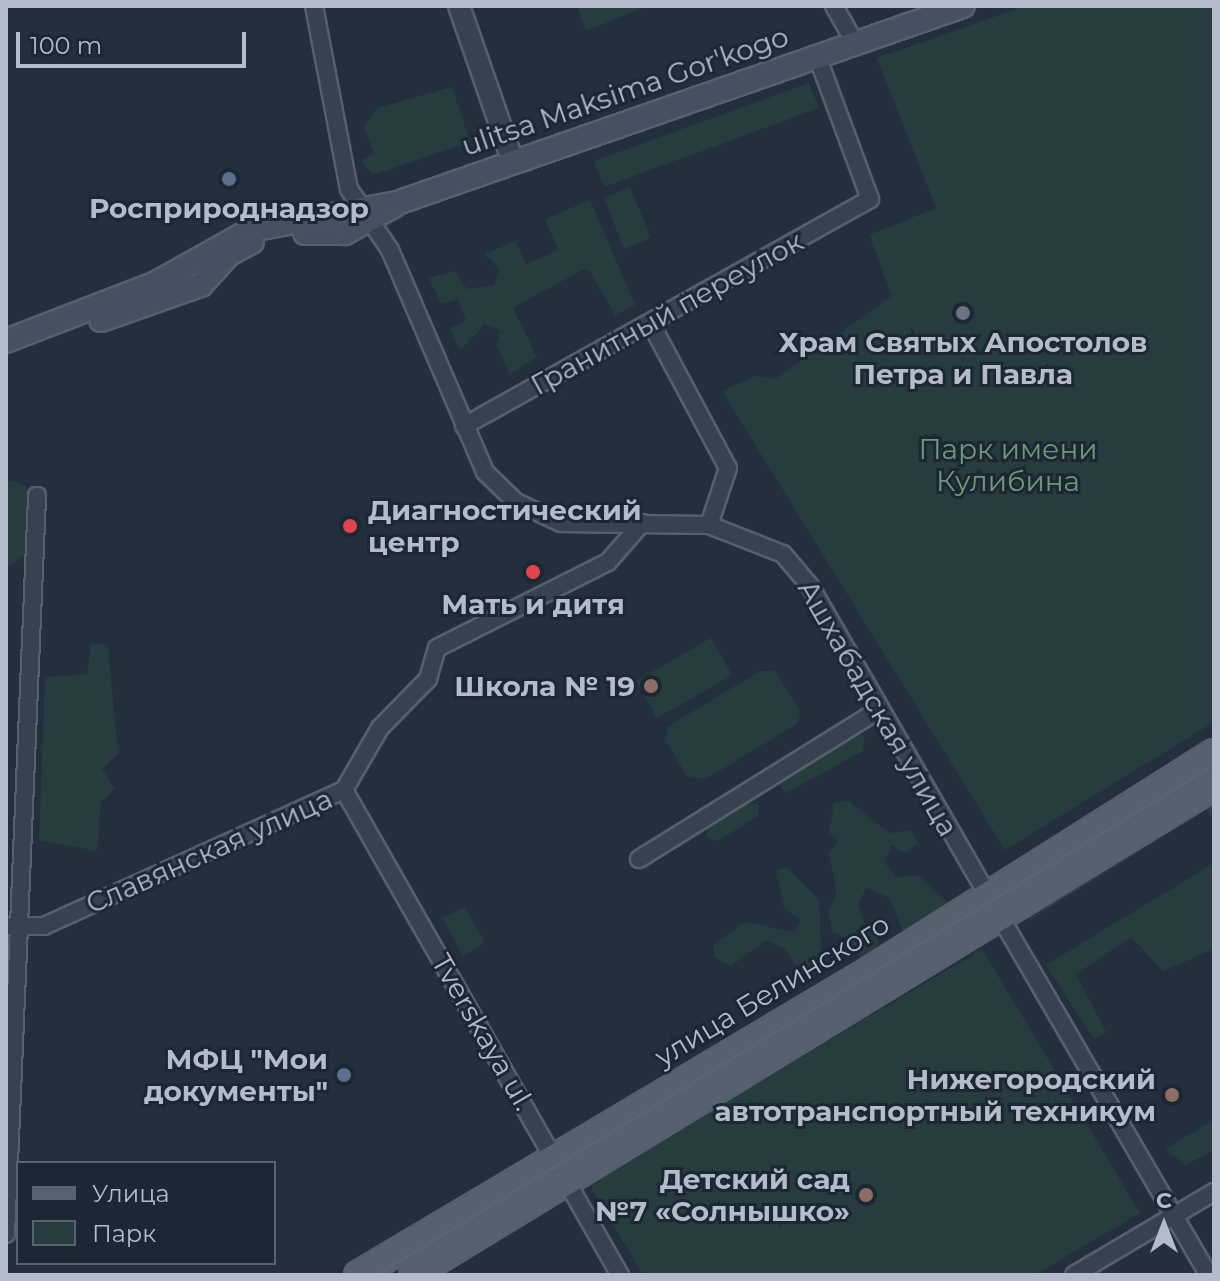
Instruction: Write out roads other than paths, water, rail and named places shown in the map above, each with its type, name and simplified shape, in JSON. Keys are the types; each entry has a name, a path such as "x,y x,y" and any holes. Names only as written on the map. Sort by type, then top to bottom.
{"main road":[{"name":"ulitsa Maksima Gor'kogo","path":"14,344 201,285 242,245 302,232 345,233 368,215 397,203 963,6"},
{"name":"улица Белинского","path":"358,1275 988,896 1214,753"},
{"path":"413,1275 1002,920 1214,786"}],"street":[{"name":"Ашхабадская улица","path":"314,6 335,139 485,472 516,502 561,523 598,529 642,523 709,525 783,554 880,709 988,896"},
{"path":"459,6 513,162"},
{"path":"834,6 855,43"},
{"name":"Гранитный переулок","path":"464,426 870,199 817,56"},
{"path":"651,324 728,468 709,525"},
{"path":"6,1234 13,926 37,496"},
{"name":"Славянская улица","path":"13,926 44,926 202,860 344,790 380,728 428,679 437,648 608,562 642,523"},
{"path":"639,859 880,709"},
{"name":"Tverskaya ul.","path":"344,790 620,1275"},
{"path":"1002,920 1209,1275"},
{"path":"1074,1275 1214,1192"}],"tram line":[{"path":"377,1275 1214,765"}],"place":[{"name":"Росприроднадзор","path":"229,179"},
{"name":"Храм Святых Апостолов Петра и Павла","path":"963,313"},
{"name":"Диагностический центр","path":"350,526"},
{"name":"Мать и дитя","path":"533,572"},
{"name":"Школа № 19","path":"651,686"},
{"name":"МФЦ \"Мои документы\"","path":"344,1075"},
{"name":"Нижегородский автотранспортный техникум","path":"1172,1095"},
{"name":"Детский сад №7 «Солнышко»","path":"866,1195"}],"park label":[{"name":"Парк имени Кулибина","path":"1008,465"}]}
